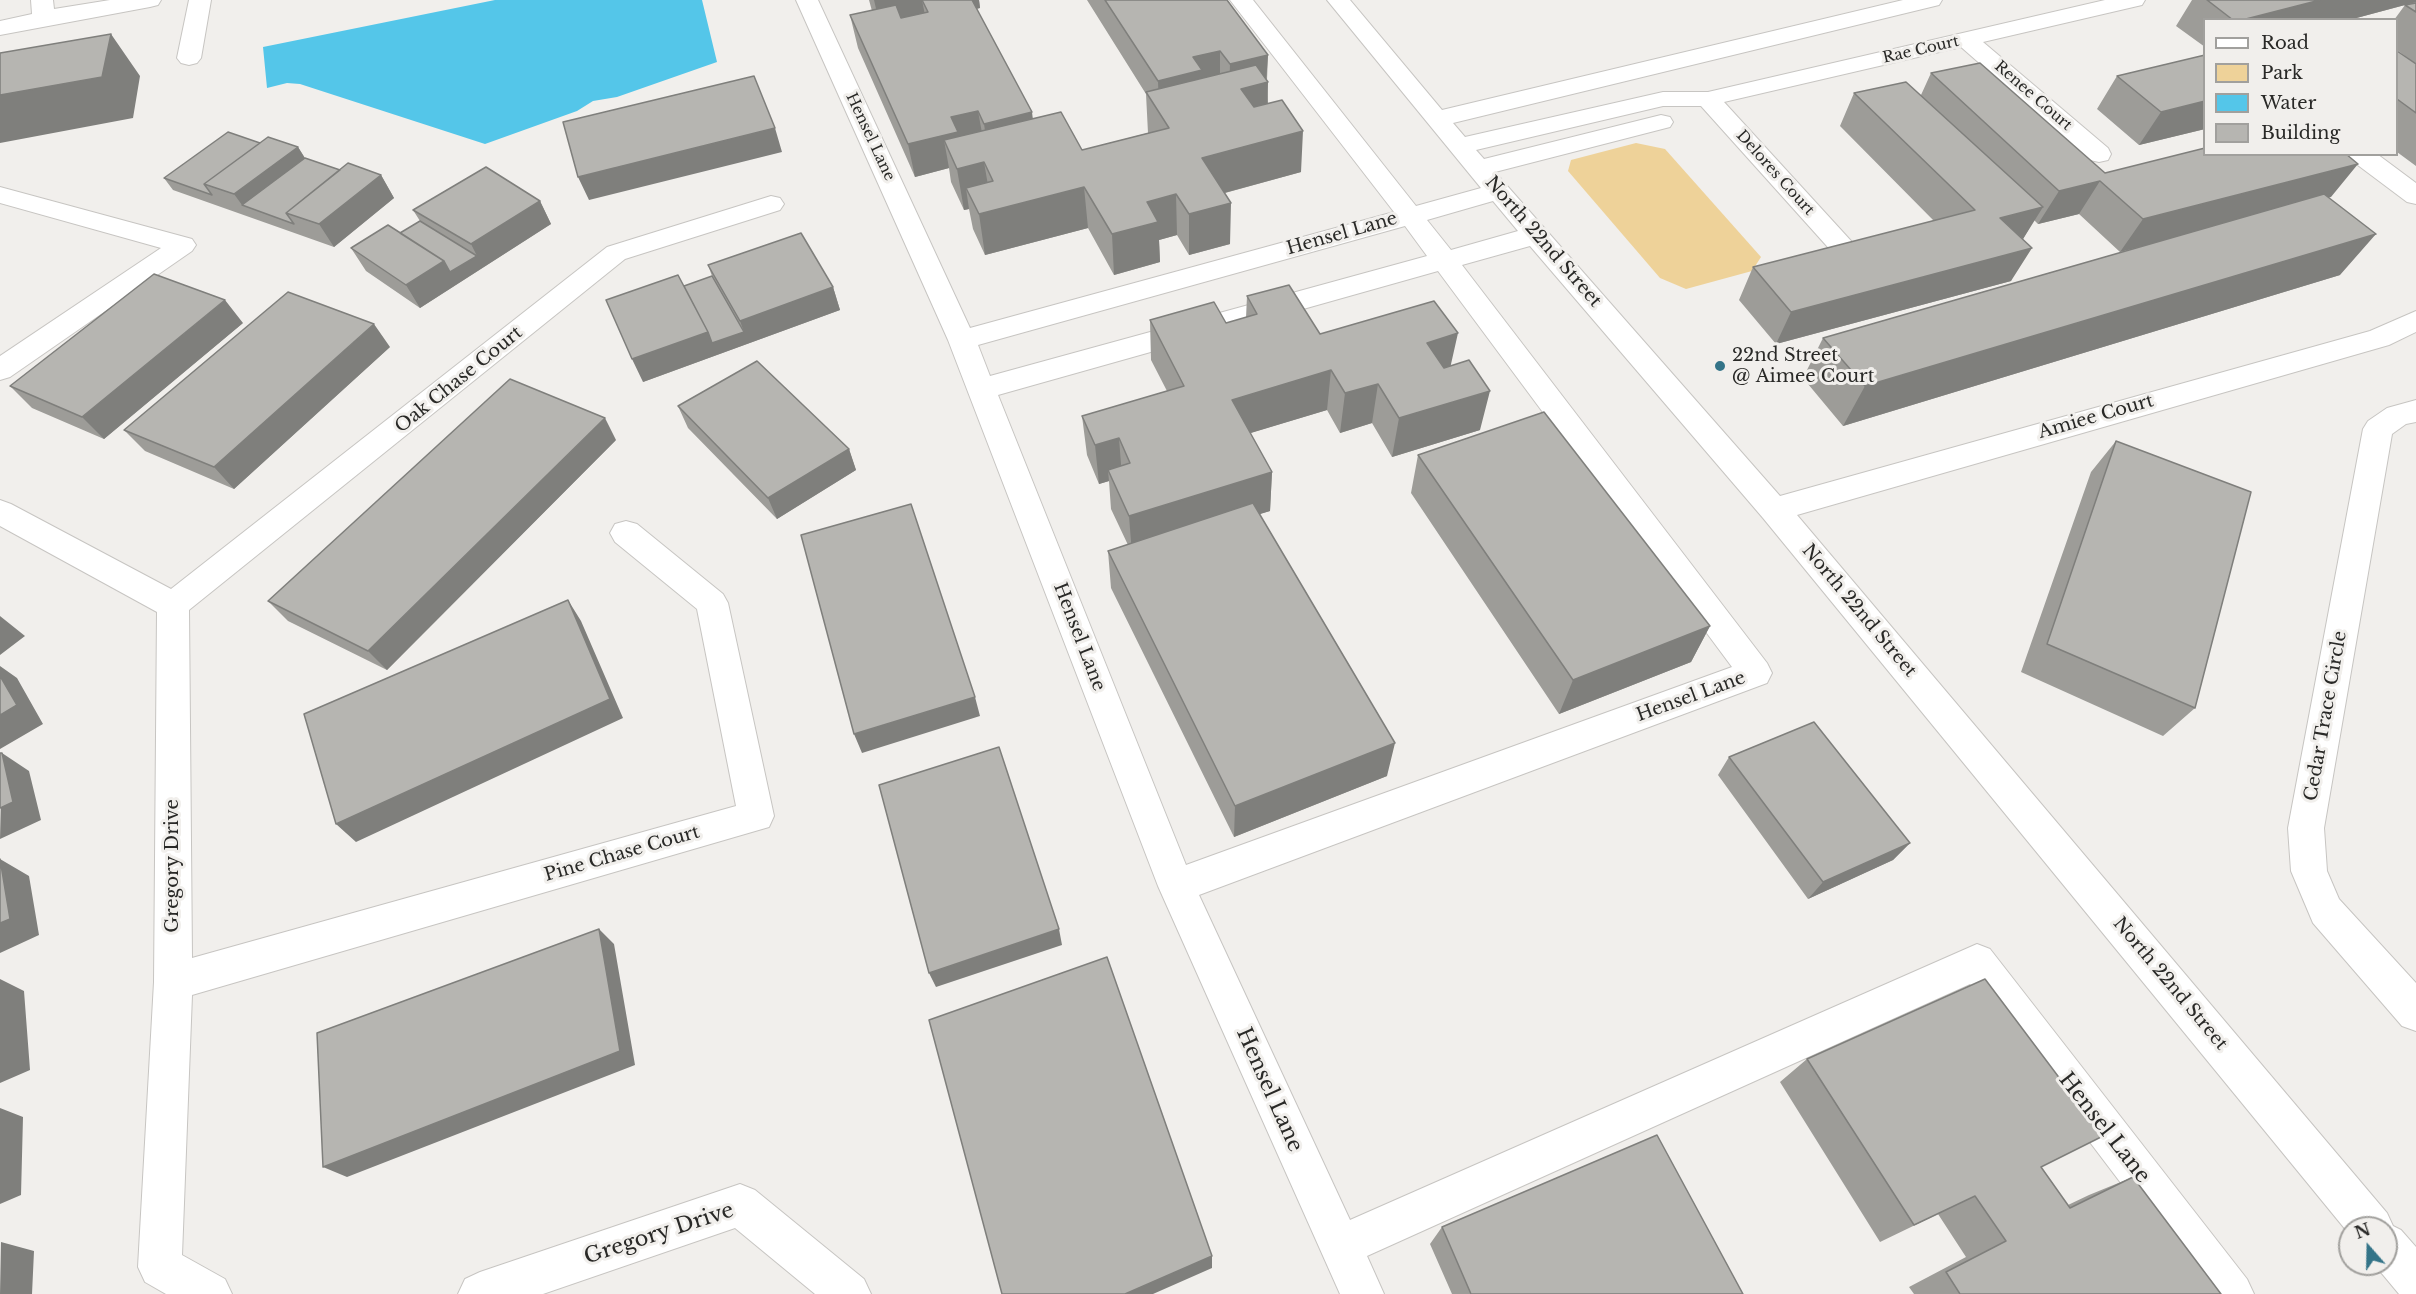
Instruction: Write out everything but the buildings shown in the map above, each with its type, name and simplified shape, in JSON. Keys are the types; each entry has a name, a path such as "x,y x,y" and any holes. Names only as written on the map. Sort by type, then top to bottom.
{"street":[{"path":"0,28 43,9 150,0"},
{"path":"189,58 200,0"},
{"name":"Hensel Lane","path":"807,0 962,340 1176,886 1362,1294"},
{"name":"Hensel Lane","path":"1176,886 1755,673 1410,215 1241,0"},
{"name":"North 22nd Street","path":"1338,0 1459,146 1774,510 2362,1216"},
{"path":"1437,119 1930,0"},
{"name":"Rae Court","path":"1459,146 1663,99 1708,99 2133,0"},
{"name":"Renee Court","path":"1966,39 2099,154"},
{"name":"Rae Court","path":"1479,168 1681,117 1708,99"},
{"name":"Delores Court","path":"1708,99 1843,248"},
{"path":"2363,156 2416,196"},
{"path":"1410,215 1500,192"},
{"path":"0,195 183,244 0,370"},
{"name":"Oak Chase Court","path":"173,605 616,253 771,204"},
{"name":"Hensel Lane","path":"962,340 1410,215"},
{"path":"982,389 1537,235"},
{"name":"Amiee Court","path":"1774,510 2379,338 2416,321"},
{"name":"Cedar Trace Circle","path":"2416,411 2397,416 2378,429 2306,828 2309,871 2326,911 2416,1012"},
{"path":"0,512 173,605"},
{"name":"Pine Chase Court","path":"173,982 756,816 712,603 626,533"},
{"name":"Gregory Drive","path":"173,605 173,982 160,1267 210,1294"},
{"name":"Hensel Lane","path":"1340,1246 1977,962 2232,1294"},
{"name":"Gregory Drive","path":"480,1294 740,1205 849,1294"},
{"path":"2398,1259 2416,1281"}],"green space":[{"path":"1636,143 1665,149 1761,257 1752,271 1686,289 1660,278 1568,171 1571,160"}],"water":[{"path":"495,0 702,0 717,62 617,97 593,101 577,111 485,144 300,84 287,83 267,88 263,47"}],"place":[{"name":"22nd Street @ Aimee Court","path":"1720,366"}]}
